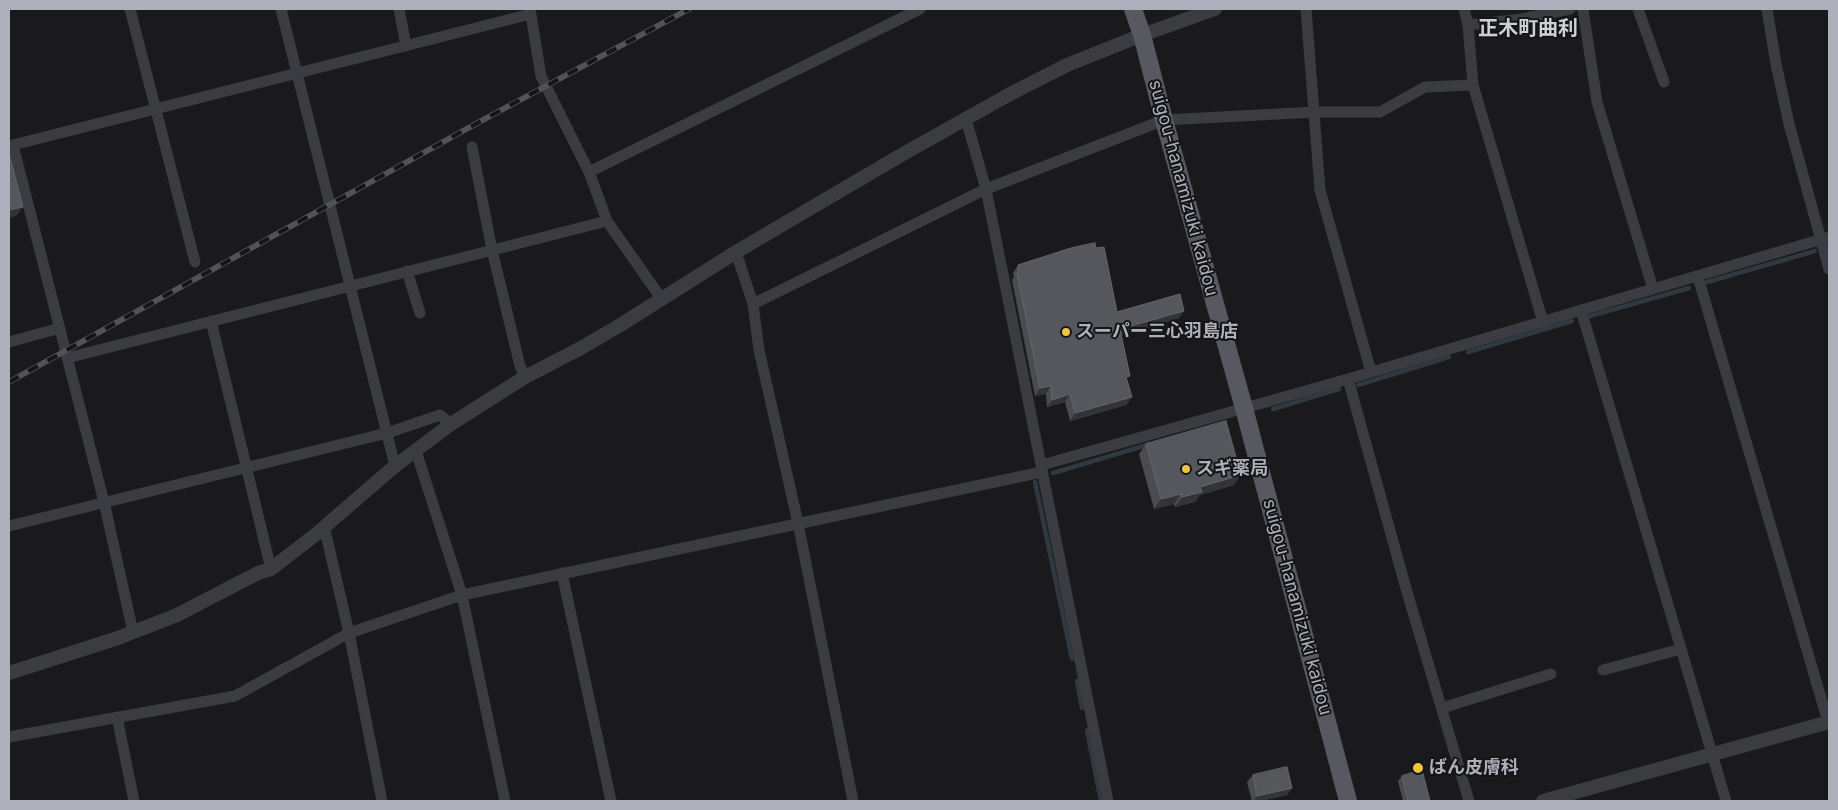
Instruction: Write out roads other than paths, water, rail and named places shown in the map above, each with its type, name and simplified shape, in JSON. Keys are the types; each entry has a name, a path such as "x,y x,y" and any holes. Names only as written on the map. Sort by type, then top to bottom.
{"main road":[{"name":"suigou-hanamizuki kaidou","path":"1133,9 1142,35 1244,408 1348,801"}],"street":[{"path":"130,9 195,262"},
{"path":"281,9 395,466"},
{"path":"399,9 406,46"},
{"path":"589,172 920,9"},
{"path":"9,673 133,632 177,615 258,573 271,569 395,466 451,424 525,377 581,348 736,252 1010,94 1067,65 1142,35 1215,9"},
{"path":"1306,9 1320,190 1371,372"},
{"path":"1464,9 1468,25 1473,85 1543,322"},
{"path":"1468,25 1522,19 1570,9"},
{"path":"1583,9 1597,102 1653,289"},
{"path":"1638,9 1664,82"},
{"path":"1767,9 1788,124 1825,238 1829,269"},
{"path":"133,632 104,502 68,358 11,146 406,46 530,11 541,76 589,172 607,221 661,298"},
{"path":"753,304 986,189 1164,120 1315,112 1380,112 1425,86 1473,85"},
{"path":"966,119 986,189 1108,801"},
{"path":"472,147 492,250 520,366 525,377"},
{"path":"68,358 607,221"},
{"path":"9,737 235,696 349,634 462,595 798,523 1042,468 1698,277 1825,238"},
{"path":"736,252 753,304 758,350 798,523 853,801"},
{"path":"407,271 420,313"},
{"path":"1543,801 1828,722 1698,277"},
{"path":"1581,310 1726,801"},
{"path":"211,321 271,569"},
{"path":"9,342 60,328"},
{"path":"1348,379 1407,592 1469,801"},
{"path":"9,526 387,433 440,415 451,424"},
{"path":"416,451 462,595 505,801"},
{"path":"324,526 349,634 382,801"},
{"path":"562,573 611,801"},
{"path":"1603,670 1680,649"},
{"path":"1442,708 1551,674"},
{"path":"117,717 134,801"}],"waterway":[{"path":"1707,282 1815,251"},
{"path":"1590,316 1689,288"},
{"path":"1468,352 1572,321"},
{"path":"1358,385 1449,357"},
{"path":"1273,409 1339,389"},
{"path":"1053,473 1150,444"},
{"path":"1035,482 1072,659"},
{"path":"1077,681 1082,708"},
{"path":"1087,730 1101,801"}],"railway":[{"path":"9,382 481,121 689,9"}],"place":[{"name":"スーパー三心羽島店","path":"1066,332"},
{"name":"スギ薬局","path":"1186,469"},
{"name":"ばん皮膚科","path":"1418,768"}],"district":[{"name":"正木町曲利","path":"1528,29"}]}
